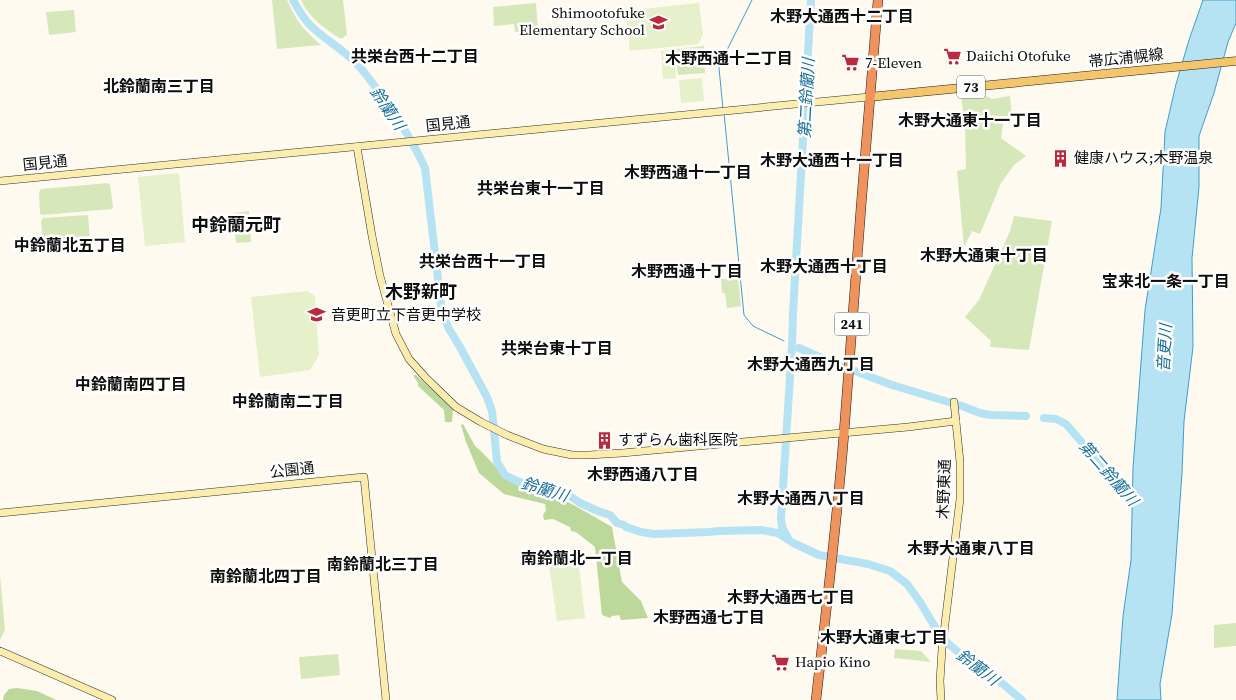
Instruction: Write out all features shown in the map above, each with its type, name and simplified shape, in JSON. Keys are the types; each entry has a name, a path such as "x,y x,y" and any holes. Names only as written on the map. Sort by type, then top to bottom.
{"highway":[{"name":"241","path":"816,700 844,432 878,0"}],"main road":[{"name":"帯広浦幌線","path":"869,97 1236,61"}],"street":[{"name":"国見通","path":"0,181 869,97"},
{"path":"358,147 380,276 396,334 409,359 440,392 462,411 500,432 543,449 572,455 589,455 956,421"},
{"name":"木野東通","path":"941,700 942,649 960,499 960,462 954,404"},
{"name":"公園通","path":"0,513 364,477 386,700"},
{"path":"0,651 112,700"}],"green space":[{"path":"272,0 287,0 301,25 321,45 277,49"},
{"path":"301,0 343,0 347,35 341,39 323,27 308,12"},
{"path":"536,3 538,30 515,32 514,24 494,26 493,7"},
{"name":"Shimootofuke Elementary School","path":"699,3 703,35 698,44 630,51 627,20 633,10"},
{"path":"74,10 76,32 49,35 46,12"},
{"path":"704,46 705,73 678,75 675,49"},
{"path":"673,50 676,78 663,79 661,51"},
{"path":"702,78 704,101 681,103 679,80"},
{"path":"982,93 992,99 1010,96 1012,117 1004,117 1001,138 1026,156 1014,165 1001,183 980,234 972,231 964,247 957,171 966,169 965,128 961,95"},
{"path":"179,174 185,242 145,246 138,177"},
{"path":"108,183 110,185 112,209 40,214 39,192 41,189"},
{"path":"249,211 251,242 236,243 233,213"},
{"path":"87,215 90,238 43,242 41,221 43,218"},
{"path":"1014,216 1052,221 1029,350 990,347 991,341 965,317 979,300 1010,231"},
{"path":"738,278 741,306 727,308 725,293 722,293 721,279"},
{"path":"307,291 315,296 319,355 310,370 260,377 251,297"},
{"path":"413,375 416,375 453,409 452,422 445,422 444,410 418,386"},
{"path":"463,424 475,446 509,481 550,492 612,527 622,582 641,601 648,618 621,620 619,615 610,618 602,615 595,547 576,532 571,531 570,527 553,519 544,520 545,504 504,494 479,473 466,442 461,425"},
{"path":"572,549 578,558 585,618 557,621 547,551"},
{"path":"0,575 5,630 0,640"},
{"path":"1236,623 1236,646 1214,648 1214,625"},
{"path":"895,649 921,651 931,662 894,658"},
{"path":"338,654 340,675 301,679 299,657"},
{"path":"17,688 37,691 56,700 3,700 4,695 9,689"}],"water":[{"name":"音更川","path":"1203,0 1236,0 1236,23 1228,42 1214,93 1199,136 1199,187 1192,258 1193,347 1184,421 1172,614 1160,684 1161,700 1117,700 1123,616 1131,560 1133,468 1145,310 1161,208 1165,132 1176,84"}],"waterway":[{"name":"鈴蘭川","path":"293,0 310,25 350,57 367,76 407,134 425,168 442,313 487,397 492,411 497,462 505,475 519,482 567,494 580,503 610,515 617,523 641,532 654,534 761,530 778,533 793,543 819,555 868,564 890,571 907,584 941,637 1022,700"},
{"path":"723,109 720,64 752,0"},
{"name":"第二鈴蘭川","path":"788,538 782,527 781,519 811,0"},
{"path":"724,113 744,315 753,326 784,341"},
{"name":"第二鈴蘭川","path":"799,348 842,367"},
{"name":"第二鈴蘭川","path":"855,371 980,413 1026,416"},
{"name":"第二鈴蘭川","path":"1044,418 1056,419 1066,424 1138,507"}],"place":[{"name":"Shimootofuke Elementary School","path":"659,22"},
{"name":"Daiichi Otofuke","path":"952,56"},
{"name":"7-Eleven","path":"851,63"},
{"name":"健康ハウス;木野温泉","path":"1060,158"},
{"name":"音更町立下音更中学校","path":"317,315"},
{"name":"すずらん歯科医院","path":"604,440"},
{"name":"Hapio Kino","path":"781,662"}],"district":[{"name":"木野大通西十二丁目","path":"842,16"},
{"name":"共栄台西十二丁目","path":"415,56"},
{"name":"木野西通十二丁目","path":"729,58"},
{"name":"北鈴蘭南三丁目","path":"159,86"},
{"name":"木野大通東十一丁目","path":"970,120"},
{"name":"木野大通西十一丁目","path":"832,160"},
{"name":"木野西通十一丁目","path":"688,172"},
{"name":"共栄台東十一丁目","path":"541,188"},
{"name":"中鈴蘭元町","path":"236,225"},
{"name":"中鈴蘭北五丁目","path":"70,245"},
{"name":"木野大通東十丁目","path":"984,255"},
{"name":"共栄台西十一丁目","path":"483,261"},
{"name":"木野大通西十丁目","path":"824,266"},
{"name":"木野西通十丁目","path":"687,271"},
{"name":"宝来北一条一丁目","path":"1166,281"},
{"name":"木野新町","path":"421,292"},
{"name":"共栄台東十丁目","path":"557,348"},
{"name":"木野大通西九丁目","path":"811,364"},
{"name":"中鈴蘭南四丁目","path":"131,384"},
{"name":"中鈴蘭南二丁目","path":"288,401"},
{"name":"木野西通八丁目","path":"643,474"},
{"name":"木野大通西八丁目","path":"801,498"},
{"name":"木野大通東八丁目","path":"971,548"},
{"name":"南鈴蘭北一丁目","path":"577,558"},
{"name":"南鈴蘭北三丁目","path":"383,564"},
{"name":"南鈴蘭北四丁目","path":"266,576"},
{"name":"木野大通西七丁目","path":"791,597"},
{"name":"木野西通七丁目","path":"709,617"},
{"name":"木野大通東七丁目","path":"884,637"}]}
